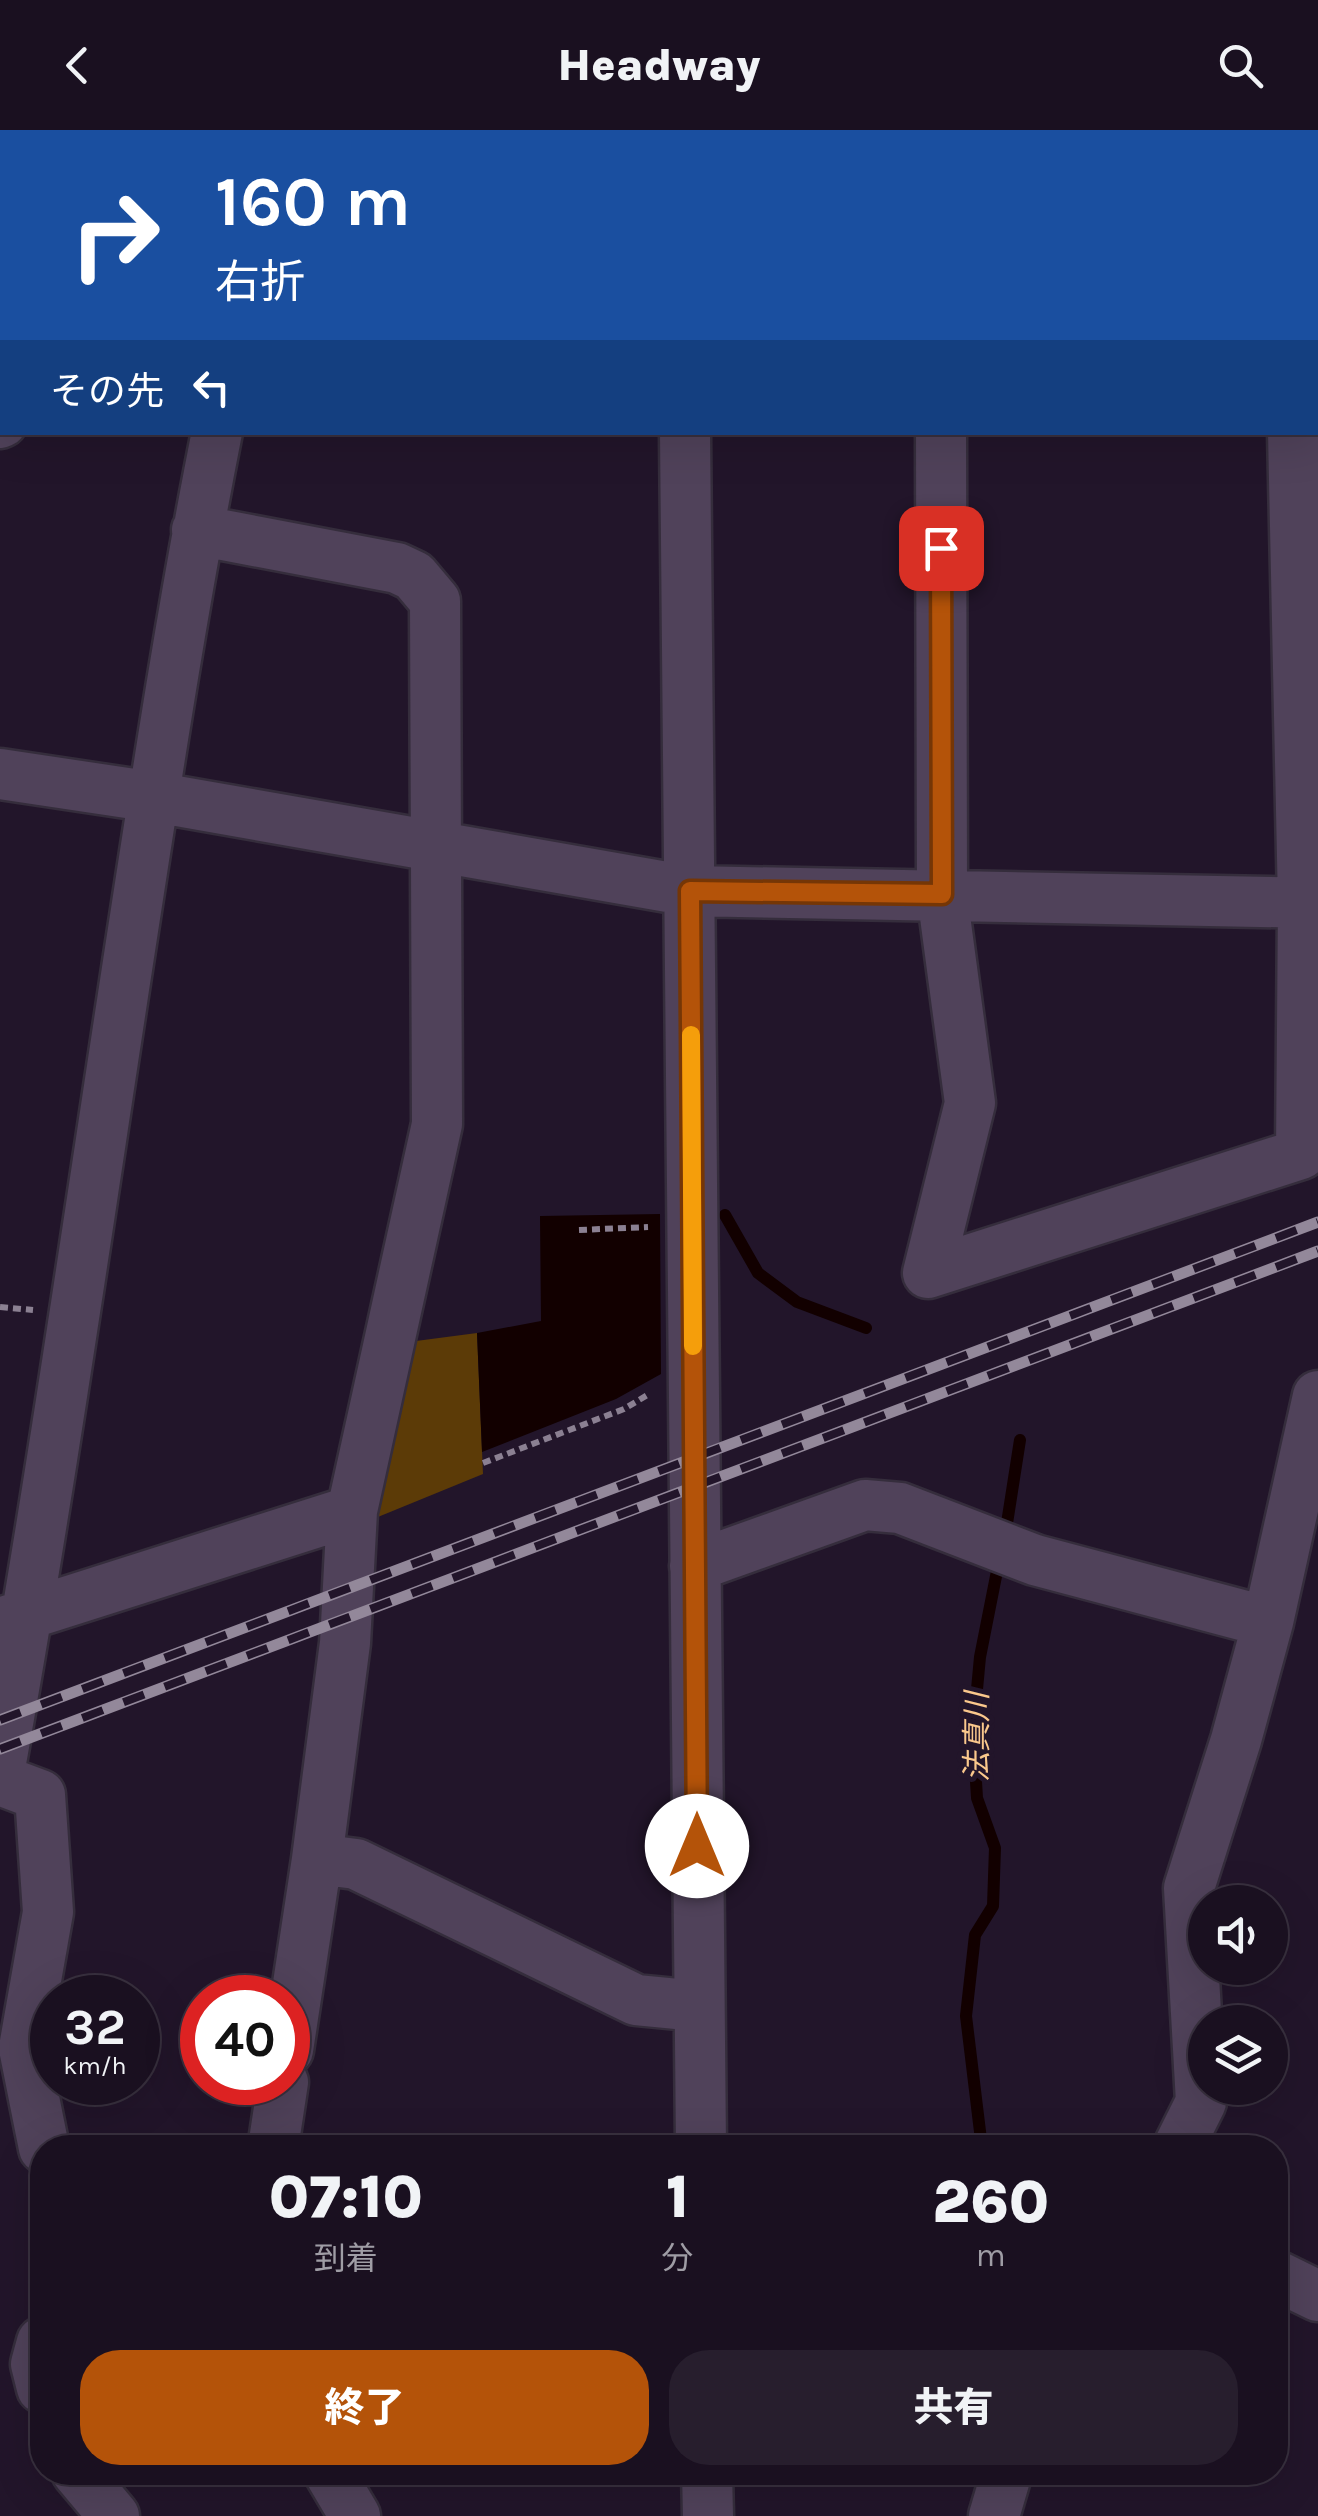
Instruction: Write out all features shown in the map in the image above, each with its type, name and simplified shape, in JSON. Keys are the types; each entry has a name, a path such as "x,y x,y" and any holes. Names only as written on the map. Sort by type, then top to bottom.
{"street":[{"path":"0,1768 14,1618 197,530 216,435"},
{"path":"685,435 701,2135"},
{"path":"940,435 942,894 970,1103 928,1273 1302,1154 1311,903 1293,435"},
{"path":"197,530 397,568 414,576 435,601 437,1124 352,1510 345,1643 299,1975"},
{"path":"0,774 154,797 690,891 1311,903"},
{"path":"1185,2135 1202,2102 1188,1888 1236,1740 1268,1622 1318,1396"},
{"path":"694,1566 865,1504 900,1508 1035,1560 1268,1622"},
{"path":"14,1618 352,1510"},
{"path":"0,1780 40,1795 48,1912 24,2048 41,2135"},
{"path":"317,1859 356,1864 636,2000 698,2006"},
{"path":"274,2135 279,2105"},
{"path":"1288,2281 1318,2296"},
{"path":"88,2485 114,2516"},
{"path":"336,2485 355,2516"},
{"path":"708,2485 708,2516"},
{"path":"994,2516 1003,2485"}],"path":[{"path":"579,1230 651,1227"},
{"path":"482,1463 624,1408 661,1386"}],"shaded area":[{"path":"660,1214 661,1374 616,1399 482,1452 477,1333 541,1321 540,1216"},
{"path":"477,1333 483,1474 373,1519 416,1341"}],"waterway":[{"name":"法真川","path":"725,1215 758,1273 797,1302 866,1328"},
{"name":"法真川","path":"1005,1536 1020,1440"},
{"name":"法真川","path":"980,2135 966,2016 975,1935 993,1906 995,1848 977,1798 973,1732 980,1657 1000,1556"}],"railway":[{"path":"0,1720 1318,1222"},
{"path":"0,1749 1318,1251"}],"slow traffic":[{"path":"691,1035 693,1346"}],"route":[{"path":"697,1846 690,891 942,894 941,548"}]}
